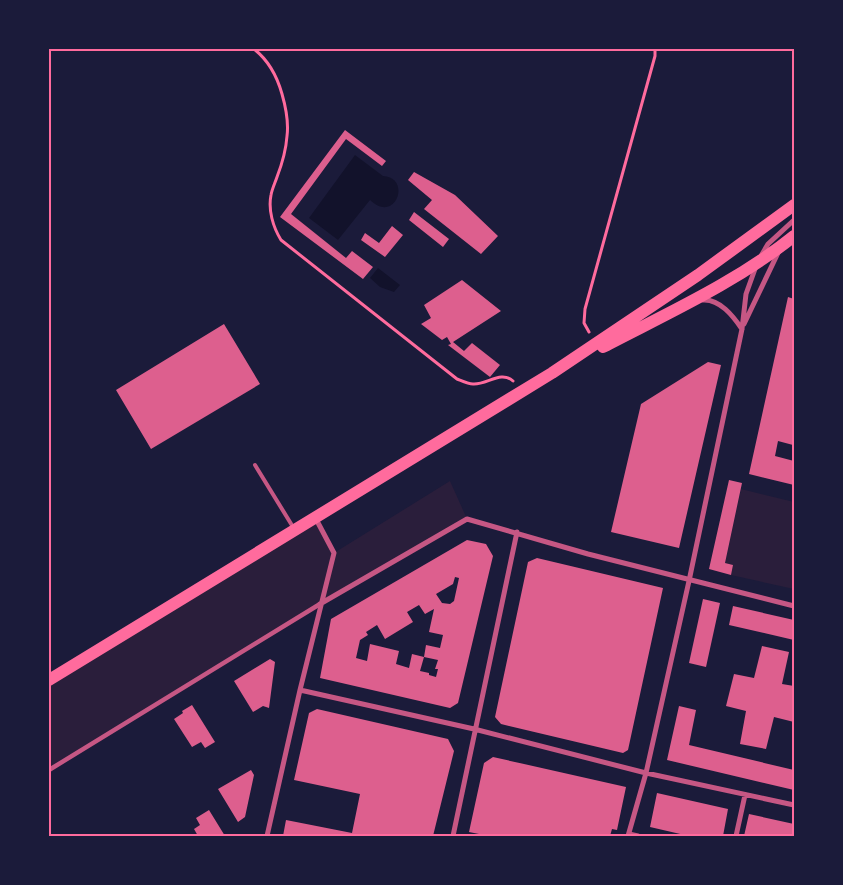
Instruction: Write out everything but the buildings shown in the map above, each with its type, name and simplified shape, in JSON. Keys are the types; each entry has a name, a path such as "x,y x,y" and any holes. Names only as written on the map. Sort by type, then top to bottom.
{"main road":[{"path":"49,680 552,373 698,275 794,205"},
{"path":"552,373 692,301 757,264 794,236"}],"street":[{"path":"638,836 629,835 646,773 689,581 742,329 746,294 751,276 768,244 794,220"},
{"path":"742,329 781,247"},
{"path":"692,301 707,300 718,304 732,315 742,329"},
{"path":"267,836 320,604 334,553 315,517"},
{"path":"49,770 320,604 467,519 689,581 794,606"},
{"path":"453,836 517,532"},
{"path":"300,690 474,729 646,773 794,805"},
{"path":"736,836 745,795"}],"lane":[{"path":"255,465 294,530"}],"path":[{"path":"254,49 263,57 273,72 280,88 288,119 283,159 270,196 275,230 281,240 457,379 475,385 501,376 510,379 522,392"},
{"path":"596,344 584,323 584,309 655,56 654,49"}],"shaded area":[{"path":"355,155 383,176 392,178 397,184 397,198 393,204 387,207 379,206 370,200 338,240 309,218"},
{"path":"378,268 400,285 394,292 380,287 370,278"},
{"path":"450,481 467,519 320,604 49,770 49,681 315,517 334,553"},
{"path":"741,489 794,502 794,589 731,575 733,565 725,563"}]}
